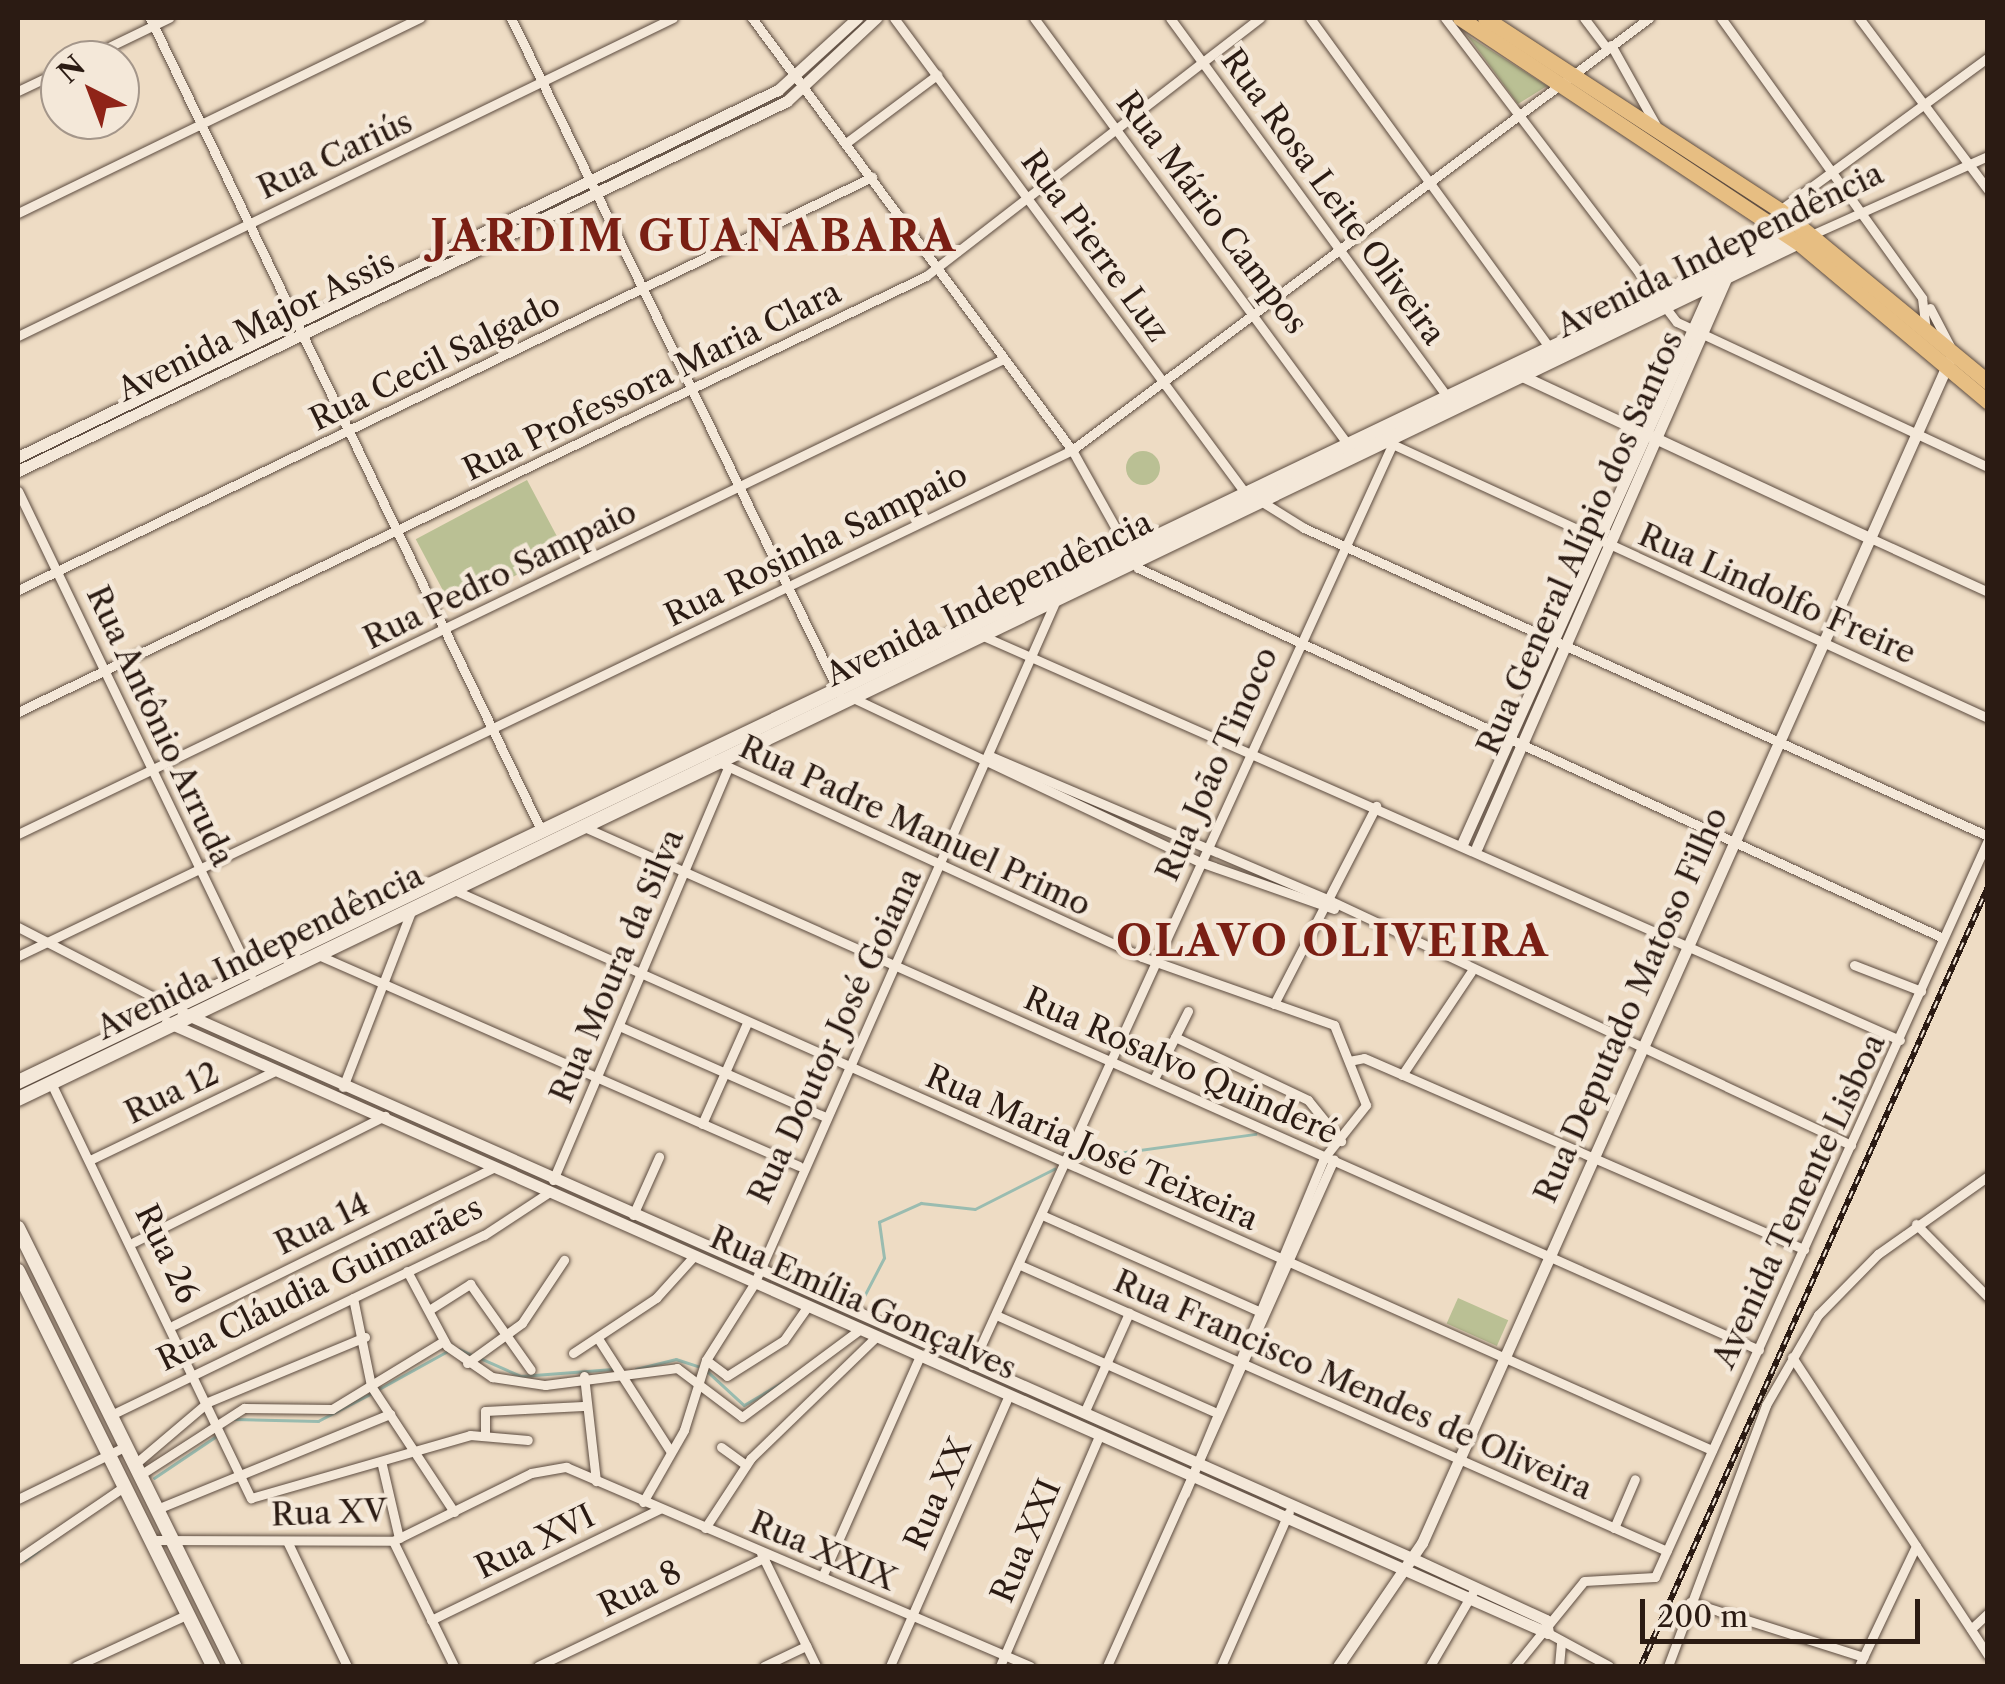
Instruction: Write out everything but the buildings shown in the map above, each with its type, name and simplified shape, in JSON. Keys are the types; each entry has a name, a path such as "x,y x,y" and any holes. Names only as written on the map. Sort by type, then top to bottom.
{"main road":[{"path":"1460,18 1658,129 1780,210 1799,238 1950,360 1988,382"},
{"path":"1485,18 1926,330 1988,402"},
{"name":"Avenida Independência","path":"1131,552 1388,442 1505,368 1554,353 1799,238"},
{"name":"Avenida Independência","path":"1659,304 1799,238"},
{"name":"Avenida Independência","path":"18,1099 541,830 717,761 834,689 976,628 1131,552 1243,490 1346,442 1521,376 1554,353"},
{"name":"Avenida Independência","path":"253,977 316,954 584,827 850,697 976,628"},
{"name":"Avenida Independência","path":"18,1082 174,1017"},
{"path":"18,1228 234,1666"},
{"path":"18,1271 213,1666"},
{"path":"165,1568 182,1560"}],"street":[{"path":"118,40 152,21 169,18"},
{"path":"18,213 420,18"},
{"path":"511,18 694,390 834,689 989,761 1206,852 1851,1146"},
{"name":"Rua Cariús","path":"18,336 673,18"},
{"path":"752,18 1072,450 1131,552 1300,642 1508,742 1732,846 1944,938"},
{"name":"Avenida Major Assis","path":"18,457 297,316 590,176 799,83 858,18"},
{"name":"Avenida Major Assis","path":"18,471 598,192 799,83 876,18"},
{"name":"Rua Pierre Luz","path":"894,18 1243,490 1342,544 1988,838"},
{"name":"Rua Mário Campos","path":"1034,18 1255,310 1346,442"},
{"name":"Rua Rosa Leite Oliveira","path":"1170,18 1341,246 1450,401"},
{"name":"Rua Professora Maria Clara","path":"18,712 694,390 935,266 1025,192 1260,18"},
{"path":"1310,18 1554,353"},
{"path":"1445,18 1659,304 1697,332 1988,467"},
{"path":"1584,18 1609,47 1658,129"},
{"name":"Rua Rosinha Sampaio","path":"18,956 1072,450 1649,18"},
{"path":"1721,18 1922,298 1950,360"},
{"path":"1860,18 1988,190"},
{"path":"152,21 541,830"},
{"path":"1780,210 1988,56"},
{"path":"846,143 938,75"},
{"name":"Avenida Independência","path":"1799,238 1988,156"},
{"name":"Rua Cecil Salgado","path":"18,590 872,177"},
{"path":"443,247 450,262"},
{"name":"Rua General Alípio dos Santos","path":"1463,842 1654,437 1722,274"},
{"path":"1922,298 1926,330"},
{"name":"Rua Pedro Sampaio","path":"18,834 1003,359"},
{"name":"Rua Deputado Matoso Filho","path":"1338,1666 1414,1559 1950,360"},
{"path":"1505,368 1988,592"},
{"path":"156,386 163,403"},
{"name":"Rua Lindolfo Freire","path":"1388,442 1988,718"},
{"name":"Rua João Tinoco","path":"966,1379 1388,442"},
{"name":"Rua Antônio Arruda","path":"18,491 253,977"},
{"name":"Rua Doutor José Goiana","path":"643,1502 704,1380 706,1360 754,1277 800,1166 896,968 1034,656 1054,590"},
{"path":"976,628 1477,848 1900,1040"},
{"name":"Rua General Alípio dos Santos","path":"1477,848 1521,748 1559,644"},
{"name":"Rua Padre Manuel Primo","path":"717,761 941,866 1158,959 1334,1024 1367,1100 1338,1145"},
{"name":"Rua Moura da Silva","path":"553,1180 684,872 717,761"},
{"path":"1092,806 1200,862 1326,906"},
{"path":"1274,1004 1376,806"},
{"name":"Rua Rosalvo Quinderé","path":"584,827 1759,1350"},
{"name":"Avenida Tenente Lisboa","path":"1543,1628 1590,1578 1652,1581 1900,1040 1988,838"},
{"name":"Rua Maria José Teixeira","path":"452,890 1712,1450"},
{"path":"343,1088 412,909"},
{"path":"18,927 150,994 174,1017"},
{"path":"316,954 800,1166"},
{"path":"1854,965 1921,991"},
{"path":"1402,1075 1471,972"},
{"path":"150,994 174,1017"},
{"path":"1154,1079 1188,1012"},
{"name":"Rua Emília Gonçalves","path":"174,1017 273,1072 633,1215 806,1308 1190,1480 1406,1574 1473,1593"},
{"name":"Rua Emília Gonçalves","path":"174,1017 343,1088 492,1168 693,1257 754,1277 972,1365 1414,1559 1609,1666"},
{"path":"702,1124 746,1022"},
{"path":"619,1026 823,1116"},
{"path":"1106,1666 1246,1365 1284,1262 1338,1145 1308,1100 1175,1037"},
{"path":"1349,1061 1402,1075 1804,1249"},
{"name":"Rua 12","path":"92,1159 273,1072"},
{"name":"Rua 26","path":"52,1084 174,1324 240,1476"},
{"path":"134,1242 386,1114"},
{"path":"633,1215 659,1157"},
{"name":"Rua 14","path":"174,1324 492,1168"},
{"path":"1668,1666 1690,1602 1792,1357 1849,1278 1916,1224 1988,1176"},
{"name":"Rua Cláudia Guimarães","path":"111,1415 195,1371 407,1272 548,1193"},
{"path":"604,1218 610,1205"},
{"path":"1042,1216 1256,1310"},
{"path":"1916,1224 1988,1297"},
{"path":"573,1352 599,1340 693,1257"},
{"path":"467,1363 508,1334 564,1260"},
{"path":"1196,1466 1234,1360 1256,1310 1284,1262"},
{"name":"Rua Francisco Mendes de Oliveira","path":"1020,1265 1667,1551"},
{"path":"407,1272 448,1347 467,1363 524,1384 677,1368 704,1380 749,1416 858,1331"},
{"path":"430,1310 470,1284 531,1370"},
{"path":"353,1298 366,1338 373,1387 454,1512"},
{"path":"706,1360 727,1376 784,1340 806,1308"},
{"path":"1084,1413 1129,1313"},
{"path":"996,1314 1213,1411"},
{"path":"138,1470 208,1402 366,1338"},
{"path":"705,1528 746,1465 875,1338"},
{"path":"599,1340 671,1452"},
{"path":"138,1470 258,1404 332,1410 448,1347"},
{"path":"1792,1357 1986,1653 1979,1666"},
{"path":"822,1577 919,1358"},
{"path":"584,1376 582,1406 596,1481"},
{"name":"Rua XX","path":"890,1666 1008,1398"},
{"path":"484,1435 485,1411 582,1406"},
{"path":"1063,1420 1069,1407"},
{"path":"158,1509 390,1414"},
{"path":"240,1476 258,1500 484,1435 528,1440"},
{"name":"Rua XXI","path":"1000,1666 1099,1436"},
{"path":"18,1486 20,1498 126,1446"},
{"path":"721,1446 746,1465"},
{"path":"382,1464 396,1540 454,1666"},
{"name":"Rua XXIX","path":"552,1467 596,1481 756,1547 1030,1666"},
{"name":"Rua XV","path":"151,1540 396,1540 552,1467"},
{"path":"1614,1528 1635,1479"},
{"path":"18,1559 125,1486"},
{"path":"1221,1666 1292,1505"},
{"name":"Rua XVI","path":"431,1620 660,1509"},
{"path":"1338,1543 1344,1528"},
{"path":"286,1540 346,1666"},
{"path":"1690,1602 1861,1662 1916,1546"},
{"path":"756,1547 816,1666"},
{"name":"Rua 8","path":"538,1666 764,1557"},
{"path":"1430,1666 1473,1593"},
{"path":"76,1666 188,1614"},
{"path":"1971,1629 1988,1614"},
{"path":"1515,1666 1543,1628"},
{"path":"1559,1666 1561,1642"},
{"path":"764,1666 806,1646"},
{"path":"101,1654 107,1666"}],"green space":[{"path":"1467,35 1547,86 1518,104"},
{"path":"1143,451 1155,456 1160,468 1155,480 1143,485 1131,480 1126,468 1131,456"},
{"path":"527,480 564,550 453,609 416,539"},
{"path":"1458,1298 1508,1320 1497,1346 1447,1324"}],"waterway":[{"path":"1082,1158 1255,1134"},
{"path":"859,1306 884,1258 879,1222 921,1203 975,1209 1054,1169"},
{"path":"459,1349 474,1356"},
{"path":"379,1389 446,1352"},
{"path":"482,1359 521,1376 613,1369"},
{"path":"636,1369 676,1359 700,1367"},
{"path":"707,1371 744,1405 783,1382"},
{"path":"234,1419 318,1421 372,1393"},
{"path":"154,1478 218,1435"},
{"path":"25,1560 39,1550"}],"railway":[{"path":"1641,1666 1988,887"}],"district":[{"name":"JARDIM GUANABARA","path":"694,236"},
{"name":"OLAVO OLIVEIRA","path":"1333,941"}]}
